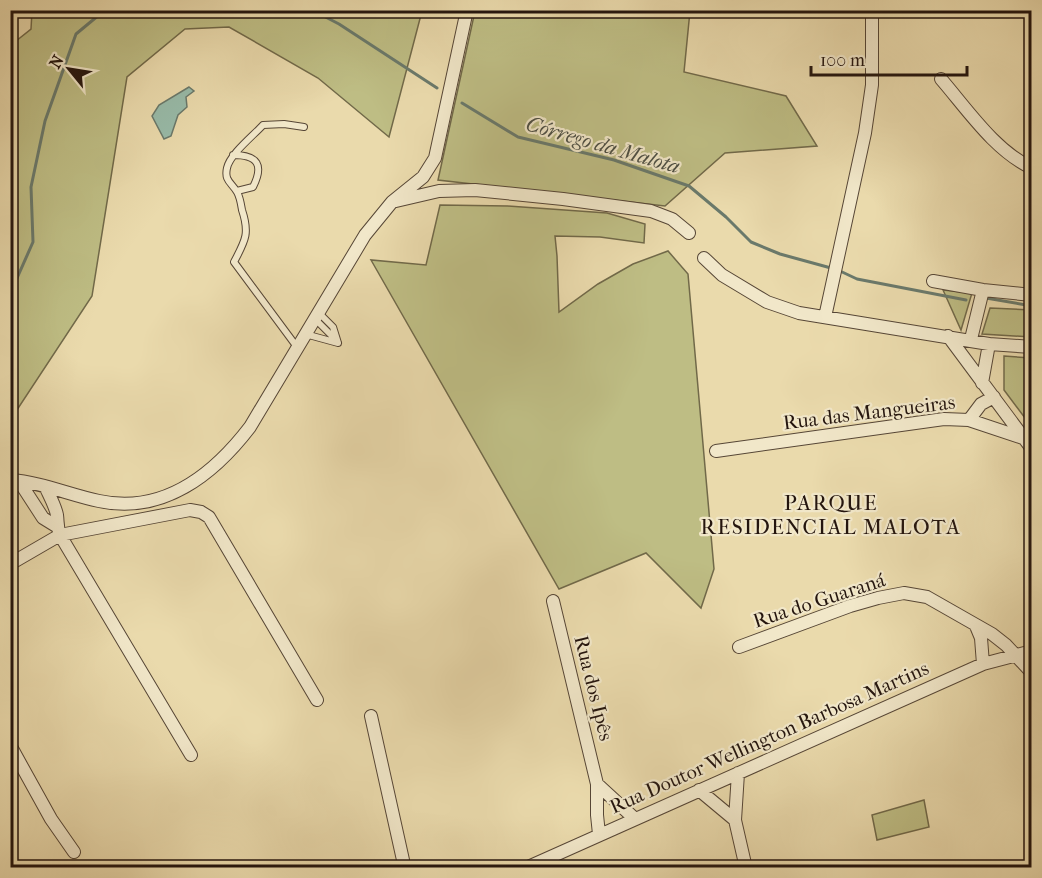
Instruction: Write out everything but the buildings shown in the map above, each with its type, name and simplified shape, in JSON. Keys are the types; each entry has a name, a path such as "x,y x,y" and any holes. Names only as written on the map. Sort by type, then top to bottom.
{"street":[{"path":"15,481 45,486 101,502 121,504 144,502 185,488 216,466 234,448 250,427 365,235 392,202 423,177 435,158 468,10"},
{"path":"825,317 865,133 872,85 872,10"},
{"path":"941,79 1004,151 1018,162 1032,168"},
{"path":"392,202 439,191 476,190 651,211 672,219 689,233"},
{"path":"704,258 722,275 767,302 799,313 971,339 989,344 1032,347"},
{"path":"933,281 983,290 1032,295"},
{"path":"971,339 983,290"},
{"path":"948,336 1032,449"},
{"path":"982,383 989,344"},
{"path":"969,420 981,404 994,397"},
{"name":"Rua das Mangueiras","path":"716,451 944,419 969,420 1023,438"},
{"path":"15,481 43,518 58,530 191,755"},
{"path":"45,486 57,517 58,530"},
{"path":"10,564 58,530 190,510 201,512 209,517 317,700"},
{"name":"Rua do Guaraná","path":"739,647 850,606 904,593 927,597 992,634 1032,673"},
{"name":"Rua dos Ipês","path":"553,602 597,784 599,834"},
{"path":"976,626 981,638 983,664"},
{"name":"Rua Doutor Wellington Barbosa Martins","path":"526,867 983,664 1032,651"},
{"path":"371,716 405,865"},
{"path":"10,745 51,819 74,852"},
{"path":"738,773 735,820 746,867"},
{"path":"597,784 634,818"},
{"path":"699,789 735,820"}],"lane":[{"path":"297,346 234,262 247,236 247,225 237,191 227,180 227,168 233,155 263,125 284,124 304,127"},
{"path":"233,155 248,155 256,161 259,169 253,187 237,191"},
{"path":"304,334 338,343 316,315"}],"shaded area":[{"path":"32,11 422,11 389,137 318,78 229,27 185,29 127,77 92,296 11,419 11,45 31,29"},
{"path":"475,11 690,11 684,72 786,96 817,146 725,153 665,206 438,180"},
{"path":"189,87 194,91 186,97 187,107 178,115 171,136 164,139 152,116 159,105"},
{"path":"440,205 508,206 607,213 645,224 644,243 600,237 555,236 559,312 598,284 633,264 668,251 688,274 714,569 701,608 646,553 559,589 371,260 426,265"},
{"path":"943,290 972,293 961,330"},
{"path":"990,308 1031,310 1031,337 982,334"},
{"path":"1004,356 1031,358 1031,426 1004,390"},
{"path":"924,800 929,827 877,840 872,815"}],"waterway":[{"name":"Córrego da Malota","path":"10,294 33,242 31,187 45,121 76,34 105,10"},
{"name":"Córrego da Malota","path":"312,10 339,24 437,88"},
{"name":"Córrego da Malota","path":"462,103 518,137 614,160 689,186 751,242 780,254 831,268"},
{"name":"Córrego da Malota","path":"840,271 857,279 966,300"},
{"name":"Córrego da Malota","path":"986,298 1032,306"}],"district":[{"name":"PARQUE RESIDENCIAL MALOTA","path":"831,515"}]}
